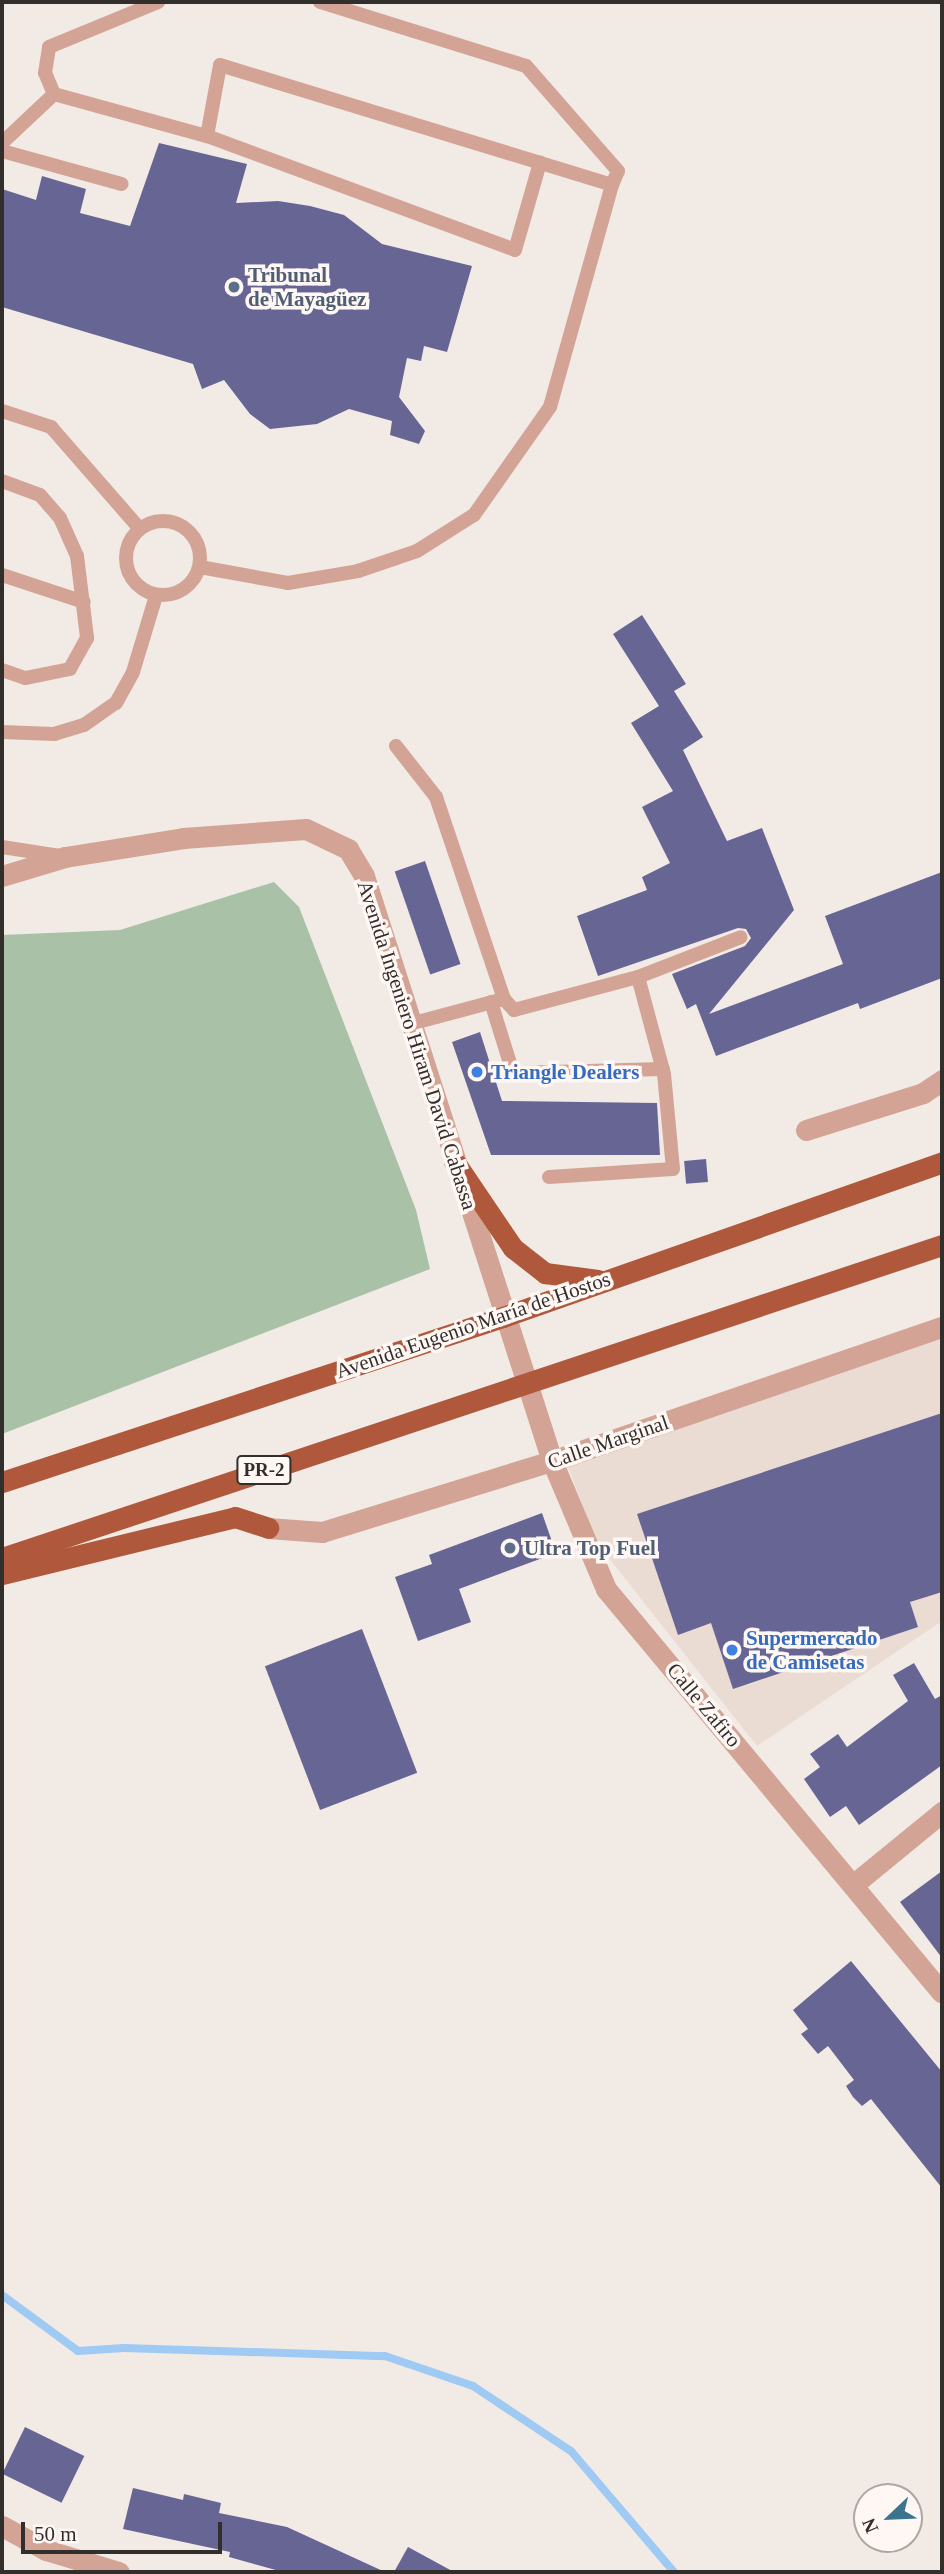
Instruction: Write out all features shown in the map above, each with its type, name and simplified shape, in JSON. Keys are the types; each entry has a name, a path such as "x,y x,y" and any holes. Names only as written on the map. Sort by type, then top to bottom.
{"highway":[{"path":"454,1161 513,1248 545,1273 603,1281"},
{"name":"Avenida Eugenio María de Hostos","path":"2,1482 503,1317 942,1162"},
{"name":"PR-2","path":"2,1558 942,1245"},
{"path":"2,1574 235,1517 268,1528"}],"street":[{"name":"Avenida Ingeniero Hiram David Cabassa","path":"2,876 65,857 183,838 306,829 334,839 348,849 364,876 525,1382"},
{"path":"806,1130 923,1093 942,1080"},
{"name":"Calle Marginal","path":"268,1528 321,1532 552,1461 942,1327"},
{"name":"Calle Zafiro","path":"525,1382 552,1461 606,1589 942,1993"},
{"path":"854,1884 942,1812"},
{"path":"2,2526 46,2550 119,2572"}],"lane":[{"path":"54,94 45,74 49,47 158,2"},
{"path":"200,567 288,583 358,572 417,551 474,515 550,407 618,171 526,65 320,2"},
{"path":"207,136 220,65 612,185"},
{"path":"54,94 207,136 515,250 540,163"},
{"path":"2,143 54,94"},
{"path":"2,151 122,184"},
{"path":"2,411 51,427 139,528"},
{"path":"2,481 40,495 60,518 77,556 87,638 70,668 25,678 2,670"},
{"path":"161,520 183,526 198,544 200,567 184,591 156,596 131,581 124,553 139,528 161,520"},
{"path":"2,576 84,602"},
{"path":"2,732 54,734 84,725 116,703 133,672 156,596"},
{"path":"396,746 436,797 498,1001 513,1073 663,1069"},
{"path":"2,847 65,857"},
{"path":"410,1024 498,1001 514,1010 638,977 741,937"},
{"path":"549,1177 673,1169 663,1069 638,977"}],"shaded area":[{"path":"942,1337 942,1621 757,1746 597,1543 568,1467"}],"green space":[{"path":"274,882 299,907 416,1210 430,1269 2,1434 2,935 120,930"}],"building":[{"name":"Tribunal de Mayagüez","path":"159,143 247,164 236,203 278,201 344,215 382,244 472,266 447,352 424,346 421,361 407,358 399,397 425,431 419,444 390,435 392,421 349,409 317,424 270,429 250,414 224,380 202,389 193,364 2,307 2,189 36,200 42,176 86,189 80,213 130,226"},
{"path":"642,615 686,684 674,691 703,737 683,750 727,841 762,828 794,910 709,1014 843,964 825,916 942,872 942,978 860,1009 858,1003 716,1056 696,1004 687,1009 672,974 745,946 751,938 746,929 738,928 598,976 577,916 647,890 642,877 670,863 642,807 673,791 631,723 659,706 613,634"},
{"path":"425,861 460,964 430,974 395,871"},
{"name":"Triangle Dealers","path":"480,1032 502,1101 657,1103 660,1155 491,1155 452,1042"},
{"path":"706,1159 708,1182 686,1184 684,1161"},
{"path":"942,1413 942,1592 910,1602 918,1627 733,1689 711,1623 678,1635 637,1514"},
{"path":"542,1513 556,1553 459,1589 471,1622 418,1641 395,1577 432,1564 429,1555"},
{"path":"362,1629 417,1773 320,1810 265,1666"},
{"path":"914,1663 935,1699 942,1695 942,1765 859,1825 846,1806 830,1817 804,1779 820,1767 810,1754 838,1734 847,1747 908,1701 893,1675"},
{"path":"942,1871 942,1958 900,1902"},
{"path":"851,1961 942,2072 942,2188 871,2099 862,2106 853,2097 846,2086 854,2080 828,2046 818,2054 801,2034 808,2029 793,2010"},
{"path":"25,2427 84,2456 62,2503 2,2474"},
{"path":"133,2488 183,2500 184,2494 221,2503 219,2513 287,2527 385,2572 283,2572 229,2557 230,2552 123,2529"},
{"path":"408,2547 454,2572 394,2572"}],"waterway":[{"path":"2,2295 78,2351 124,2348 385,2356 473,2386 571,2451 674,2572"}],"place":[{"name":"Tribunal de Mayagüez","path":"234,287"},
{"name":"Triangle Dealers","path":"477,1072"},
{"name":"Ultra Top Fuel","path":"510,1548"},
{"name":"Supermercado de Camisetas","path":"732,1650"}]}
